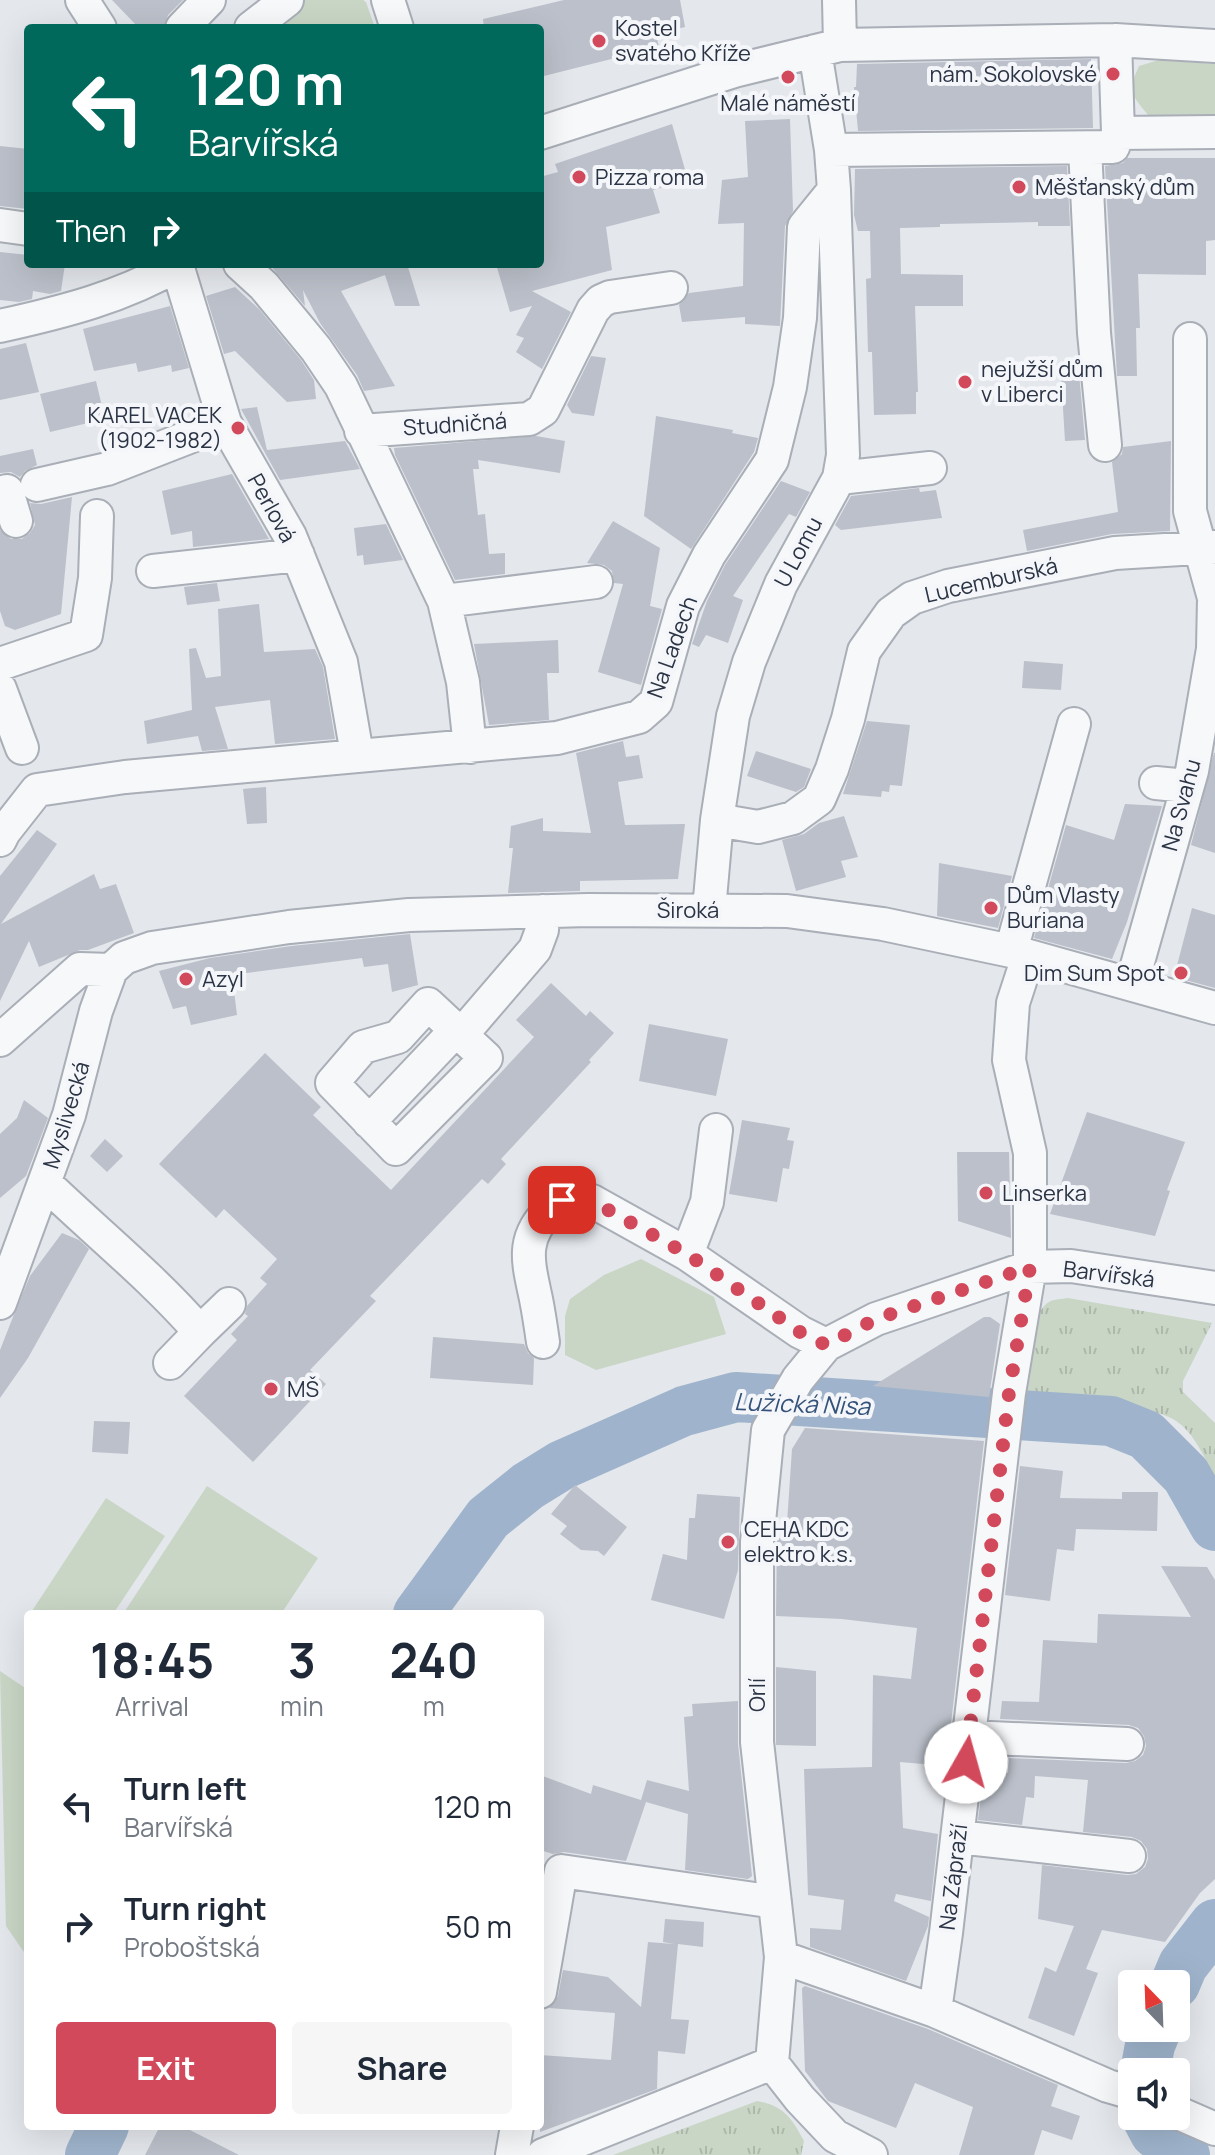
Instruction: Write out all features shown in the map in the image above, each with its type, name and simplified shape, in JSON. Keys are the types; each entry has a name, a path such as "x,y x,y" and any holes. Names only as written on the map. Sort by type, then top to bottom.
{"street":[{"path":"82,0 97,24"},
{"path":"186,24 209,0"},
{"path":"256,24 287,0"},
{"path":"388,0 396,24"},
{"path":"834,190 828,48 839,0"},
{"path":"1104,41 1094,333 1105,445"},
{"path":"544,132 734,71 828,48 1104,41 1215,46"},
{"path":"831,150 1099,143 1215,132"},
{"name":"U Lomu","path":"709,910 717,820 733,716 749,662 781,584 839,478 843,455 834,190"},
{"name":"Na Ladech","path":"0,840 37,790 125,777 557,738 639,717 656,702 683,606 709,555 772,460 787,401 800,318 804,227 834,190"},
{"path":"0,225 24,228"},
{"path":"0,326 63,312 118,295 172,268"},
{"name":"Perlová","path":"179,268 225,423 290,536 341,662 357,754"},
{"path":"244,268 264,286 316,349 341,386 444,601 463,682 470,747"},
{"name":"Studničná","path":"361,431 529,419 543,410 593,310 601,301 671,288"},
{"name":"Na Svahu","path":"1132,983 1172,785 1213,649 1214,598 1208,546 1190,511 1190,339"},
{"path":"37,485 107,469 225,423"},
{"path":"839,478 930,468"},
{"path":"0,493 7,491 16,521"},
{"path":"0,664 86,635 95,578 97,516"},
{"name":"Lucemburská","path":"717,820 758,827 793,818 819,799 848,719 864,651 891,613 912,598 948,586 1115,553 1208,546"},
{"path":"153,571 298,555"},
{"path":"444,601 596,582"},
{"path":"0,689 22,748"},
{"name":"Na Zápraží","path":"935,2011 1002,1447 1030,1267 1030,1153 1009,1060 1013,1003 1020,954 1074,724"},
{"path":"369,1122 425,1062 459,1032 535,949 542,930 543,911"},
{"name":"Široká","path":"111,970 124,958 152,948 289,927 394,916 543,911 787,911 883,924 1020,954 1215,1008"},
{"path":"0,1040 80,969 111,970"},
{"name":"Myslivecká","path":"0,1303 69,1115 96,1011 111,970"},
{"path":"428,1004 486,1058 396,1149 332,1083 363,1047 398,1037 428,1004"},
{"path":"398,1037 454,1091"},
{"path":"687,1254 707,1202 716,1130"},
{"path":"45,1183 112,1246 143,1270 200,1332"},
{"path":"543,1342 527,1259 531,1234 562,1200 575,1196 592,1201 687,1254 800,1332 826,1345"},
{"name":"Barvířská","path":"826,1345 876,1319 1030,1267 1071,1266 1215,1288"},
{"path":"170,1363 229,1304"},
{"name":"Orlí","path":"772,2063 781,1957 757,1742 757,1542 768,1430 798,1379 826,1345"},
{"path":"969,1737 1127,1744"},
{"path":"958,1837 1129,1856"},
{"path":"544,1969 561,1871 775,1902"},
{"path":"781,1957 935,2011 1118,2089"},
{"path":"543,2155 772,2063 835,2136 871,2155"},
{"path":"512,2155 516,2130"}],"green space":[{"path":"298,0 363,0 374,24 269,24"},
{"path":"1159,60 1215,64 1215,116 1148,115 1135,97 1133,82 1139,66"},
{"path":"641,1259 714,1297 726,1334 596,1370 565,1355 565,1316 570,1299 604,1275"},
{"path":"1068,1298 1212,1323 1183,1381 1183,1392 1215,1423 1215,1478 1192,1436 1171,1418 1123,1407 1027,1400 1030,1347 1036,1320 1049,1302"},
{"path":"207,1486 318,1558 284,1610 126,1610"},
{"path":"106,1498 165,1536 116,1610 33,1610"},
{"path":"0,1671 24,1687 24,1952 6,1926"},
{"path":"757,2101 780,2109 791,2119 804,2141 801,2155 613,2155"}],"building":[{"path":"112,0 183,0 168,15 165,24 135,24"},
{"name":"Kostel svatého Kříže","path":"564,0 680,0 685,27 656,34 659,47 544,76 544,24 484,24 483,19"},
{"path":"1091,59 1093,128 858,131 854,87 857,64"},
{"path":"790,119 793,211 785,226 780,326 745,324 745,317 682,322 679,305 689,293 743,286 744,223 718,224 722,180 748,177 745,121"},
{"path":"672,124 688,180 653,190 660,213 606,227 612,270 532,291 571,312 542,369 516,352 524,338 516,335 532,306 510,312 497,268 544,268 544,176 558,172 555,164"},
{"path":"0,146 24,149 24,209 0,206"},
{"path":"1127,158 1215,158 1215,240 1206,241 1206,275 1138,274 1140,328 1136,328 1137,376 1117,376 1105,166 1123,163"},
{"path":"1067,166 1070,226 1038,226 1038,222 900,228 901,274 963,275 963,306 915,306 916,414 874,415 866,279 871,278 870,231 858,231 854,215 855,169"},
{"path":"0,252 24,255 24,268 64,268 61,291 50,294 33,291 32,299 19,302 0,300"},
{"path":"272,268 408,268 420,306 395,306 385,275 341,291 395,386 364,391 357,375 320,323 303,290 305,306"},
{"path":"235,287 259,309 301,360 314,380 316,399 287,402 235,351 224,354 206,296"},
{"path":"170,306 189,368 172,372 171,365 138,372 136,363 94,371 83,329"},
{"path":"26,343 39,392 0,400 0,349"},
{"path":"591,356 606,358 594,416 572,413 567,405"},
{"path":"1079,373 1085,440 1065,441 1061,375"},
{"path":"96,381 105,419 50,432 40,394"},
{"path":"257,407 267,450 345,441 360,469 280,480 241,409"},
{"path":"656,416 733,430 732,433 758,438 754,452 691,549 644,516"},
{"path":"536,436 565,441 560,473 478,460 479,469 473,469 478,515 485,514 489,554 505,553 505,574 455,580 394,448"},
{"path":"1171,441 1170,531 1112,534 1027,551 1023,530 1118,512 1112,462 1122,454 1123,447"},
{"path":"33,449 37,465 20,477 11,472 0,473 0,456"},
{"path":"232,474 269,539 193,547 192,531 171,535 162,491"},
{"path":"781,481 810,492 796,517 789,514 733,596 743,600 728,643 706,635 699,647 692,644 707,601 725,565"},
{"path":"919,488 920,492 936,490 942,518 841,530 835,525 851,496"},
{"path":"72,497 61,614 15,630 5,626 0,611 0,530 11,539 22,539 35,525 30,503 41,504"},
{"path":"613,521 660,548 650,606 662,609 641,685 598,672 623,584 614,583 612,571 604,565 587,563"},
{"path":"386,524 403,560 364,565 363,555 357,556 354,528"},
{"path":"217,583 220,601 187,605 184,587"},
{"path":"259,604 264,652 315,649 323,667 335,739 275,744 270,700 215,707 228,749 202,751 198,736 147,744 144,721 192,710 189,649 196,648 206,678 221,676 218,609"},
{"path":"558,640 559,673 547,673 549,720 489,725 474,644"},
{"path":"1024,661 1063,664 1061,690 1022,688"},
{"path":"867,721 910,725 902,786 890,785 889,792 882,791 881,797 843,794"},
{"path":"623,741 626,757 639,755 643,778 618,782 625,825 685,824 678,879 580,881 580,891 508,893 513,848 509,848 511,826 543,818 543,831 591,833 576,753"},
{"path":"756,751 811,769 804,787 796,792 747,776"},
{"path":"1215,753 1215,853 1191,845"},
{"path":"266,787 267,823 247,824 243,789"},
{"path":"1125,804 1162,806 1127,922 1112,959 1034,938 1066,825 1114,840"},
{"path":"844,816 858,857 841,861 846,877 796,891 782,840 804,834 819,823"},
{"path":"37,830 57,844 1,924 94,874 100,889 116,884 134,933 39,967 29,941 0,1001 0,876"},
{"path":"939,863 1012,876 998,928 937,916"},
{"path":"1192,908 1215,915 1215,988 1174,977"},
{"path":"410,934 418,985 392,992 388,964 364,967 362,958 232,975 237,1015 191,1025 186,1006 173,1009 159,971 210,958 291,946"},
{"path":"551,983 586,1016 590,1011 614,1033 501,1159 506,1164 488,1184 482,1179 370,1296 376,1301 310,1370 326,1384 253,1462 184,1396 237,1340 231,1334 248,1316 245,1314 247,1306 267,1284 260,1278 277,1259 224,1209 216,1218 159,1164 265,1053 321,1107 313,1115 391,1190 534,1037 516,1020"},
{"path":"649,1024 728,1039 716,1096 639,1081"},
{"path":"24,1100 48,1118 26,1176 0,1198 0,1134 17,1118"},
{"path":"1087,1112 1185,1142 1167,1190 1170,1191 1155,1236 1050,1214"},
{"path":"742,1120 790,1128 787,1140 794,1141 789,1169 783,1168 777,1202 729,1194"},
{"path":"105,1139 123,1156 107,1172 90,1156"},
{"path":"957,1152 1009,1152 1011,1238 958,1221"},
{"path":"62,1233 79,1240 89,1249 28,1358 0,1398 0,1350 30,1276"},
{"path":"984,1317 990,1317 1000,1324 989,1397 873,1386"},
{"path":"433,1337 524,1344 534,1358 533,1385 430,1378"},
{"path":"94,1421 130,1422 128,1454 92,1452"},
{"path":"805,1428 984,1441 946,1766 900,1762 903,1828 938,1834 931,1901 896,1894 894,1901 929,1917 906,1981 810,1947 810,1928 841,1930 844,1900 808,1895 804,1769 872,1767 873,1675 911,1679 917,1628 842,1619 776,1616 777,1538 786,1538 792,1449"},
{"path":"1020,1466 1063,1471 1060,1498 1122,1499 1122,1492 1158,1492 1157,1531 1076,1529 1074,1551 1057,1549 1050,1601 1005,1595"},
{"path":"575,1485 627,1527 604,1556 598,1551 581,1550 560,1534 567,1526 551,1514"},
{"path":"697,1494 740,1497 738,1570 724,1619 651,1600 663,1554 687,1560 689,1518 695,1518"},
{"path":"1161,1566 1207,1567 1215,1580 1215,1879 1200,1893 1165,1942 1102,1930 1086,1969 1098,1973 1074,2036 1028,2018 1045,1967 1056,1972 1074,1926 1038,1919 1042,1865 1136,1874 1145,1867 1147,1849 1141,1841 1132,1837 1083,1832 1088,1780 1035,1776 1034,1798 1026,1797 1022,1825 978,1820 984,1772 1008,1773 1009,1758 1126,1763 1143,1755 1146,1746 1144,1736 1138,1728 1129,1725 1000,1719 1002,1701 1039,1702 1043,1640 1097,1643 1098,1614 1191,1617"},
{"path":"776,1667 816,1671 816,1746 776,1745"},
{"path":"738,1701 738,1744 752,1876 748,1879 685,1870 688,1814 646,1802 626,1861 544,1851 544,1776 591,1794 593,1785 641,1800 647,1780 689,1791 684,1717 693,1716 692,1704"},
{"path":"665,1919 704,1922 703,1947 678,1944 671,2019 689,2020 685,2054 658,2051 657,2089 540,2132 544,2130 544,2055 611,2060 615,2013 549,2008 558,1996 563,1970 608,1977 641,2007 648,1942 674,1944 663,1942"},
{"path":"805,1986 928,2029 1058,2085 1051,2106 1080,2116 1072,2140 1042,2130 1034,2155 959,2155 973,2107 915,2083 896,2128 828,2101 805,2071 802,1988"},
{"path":"158,2130 190,2130 239,2155 145,2155"}],"waterway":[{"name":"Lužická Nisa","path":"421,1610 488,1518 528,1486 562,1465 684,1411 736,1397 1111,1421 1146,1435 1186,1475 1215,1526"},
{"name":"Lužická Nisa","path":"1181,1970 1215,1924"},
{"name":"Lužická Nisa","path":"1148,2058 1151,2042"},
{"name":"Lužická Nisa","path":"90,2155 102,2130"},
{"name":"Lužická Nisa","path":"1153,2130 1185,2155"}],"place":[{"name":"Kostel svatého Kříže","path":"599,41"},
{"name":"nám. Sokolovské","path":"1113,74"},
{"name":"Malé náměstí","path":"788,77"},
{"name":"Pizza roma","path":"579,177"},
{"name":"Měšťanský dům","path":"1019,187"},
{"name":"nejužší dům v Liberci","path":"965,382"},
{"name":"KAREL VACEK (1902-1982)","path":"238,428"},
{"name":"Dům Vlasty Buriana","path":"991,908"},
{"name":"Dim Sum Spot","path":"1181,973"},
{"name":"Azyl","path":"186,979"},
{"name":"Linserka","path":"986,1193"},
{"name":"MŠ","path":"271,1389"},
{"name":"CEHA KDC elektro k.s.","path":"728,1542"}],"route":[{"path":"562,1200 575,1196 592,1201 687,1254 800,1332 826,1345 876,1319 1030,1267 1009,1393 966,1762"}]}
